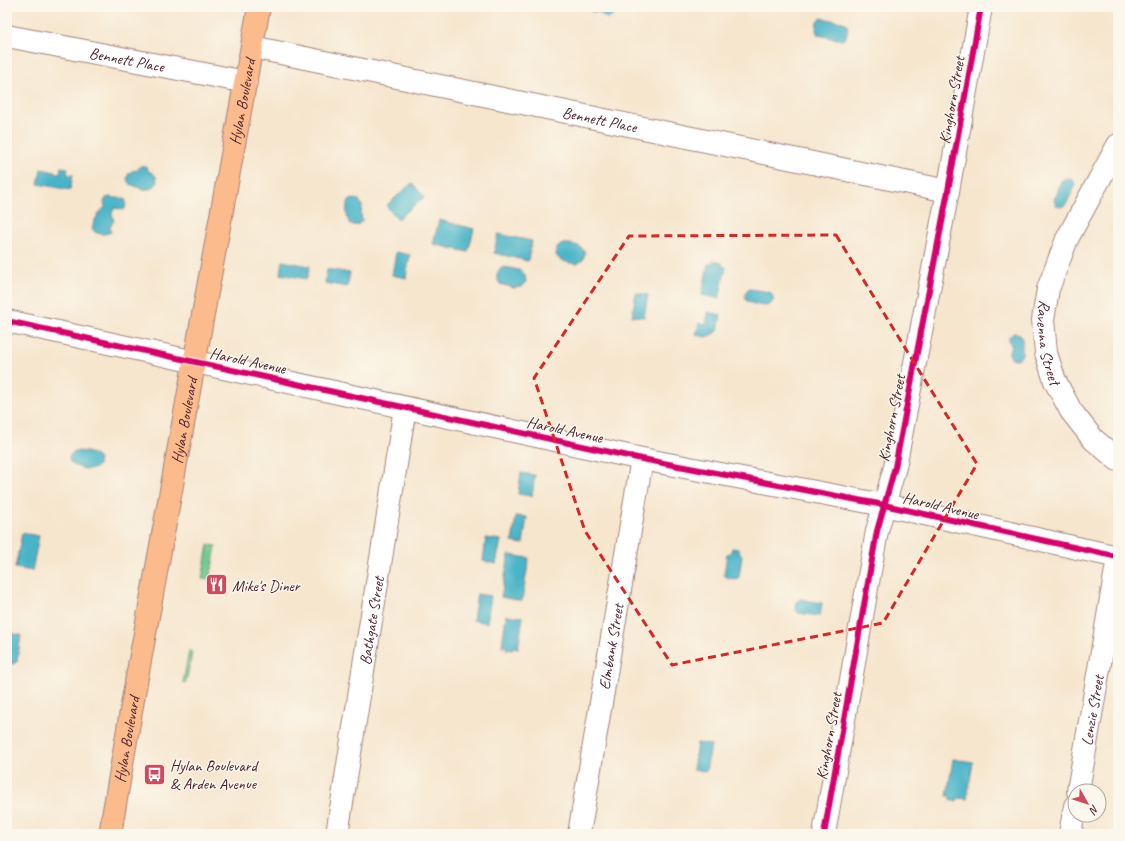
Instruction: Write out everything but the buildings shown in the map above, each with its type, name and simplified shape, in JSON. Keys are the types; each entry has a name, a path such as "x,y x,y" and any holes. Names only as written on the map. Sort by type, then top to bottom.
{"main road":[{"name":"Hylan Boulevard","path":"110,834 135,688 259,7"}],"street":[{"name":"Kinghorn Street","path":"824,834 877,531 895,467 948,191 981,7"},
{"name":"Bennett Place","path":"7,36 246,82"},
{"name":"Bennett Place","path":"252,47 948,191"},
{"name":"Ravenna Street","path":"1118,145 1067,240 1048,289 1043,320 1046,353 1055,381 1071,412 1093,439 1118,460"},
{"name":"Harold Avenue","path":"7,321 642,459 884,505 1118,557"},
{"name":"Bathgate Street","path":"337,834 405,408"},
{"name":"Elmbank Street","path":"579,834 642,459"},
{"name":"Lenzie Street","path":"1079,783 1118,557"},
{"path":"1070,834 1072,823"}],"highlighted area":[{"path":"836,235 977,464 883,623 672,665 585,531 534,378 629,236"}],"green space":[{"path":"208,545 216,546 210,580 202,579"},
{"path":"190,650 192,653 186,683 183,682"}],"water":[{"path":"588,7 615,7 616,12 612,17 606,18 597,11 590,11"},
{"path":"822,18 846,23 848,28 846,37 842,40 818,35 816,30 817,21"},
{"path":"140,166 147,167 149,172 156,176 157,183 151,189 143,189 128,183 127,181 129,173 134,170 137,171"},
{"path":"61,167 68,168 67,174 73,175 70,190 38,184 41,169 60,173"},
{"path":"1066,178 1073,181 1075,186 1067,203 1060,207 1055,204 1054,199 1061,181"},
{"path":"412,183 424,197 398,219 386,206"},
{"path":"110,197 125,199 125,209 123,210 116,208 113,210 112,214 114,221 110,226 111,232 106,234 98,233 92,229 95,220 98,214 105,207 104,202 106,198"},
{"path":"353,199 359,200 362,206 362,220 355,225 350,224 347,214 347,205 349,201"},
{"path":"439,220 474,229 468,252 433,244"},
{"path":"498,234 532,241 528,261 494,253"},
{"path":"563,244 573,244 579,246 585,253 583,260 577,264 567,262 557,257 557,248"},
{"path":"396,252 410,255 406,278 392,275"},
{"path":"282,261 310,266 307,279 280,274"},
{"path":"713,261 722,263 722,266 726,267 719,299 702,295 708,264 712,264"},
{"path":"504,267 519,270 525,275 526,282 521,287 514,288 500,284 497,279 497,274 501,268"},
{"path":"327,269 350,273 347,287 325,283"},
{"path":"750,289 770,292 773,301 771,304 765,306 748,302 745,295 747,290"},
{"path":"636,293 648,295 644,317 632,316"},
{"path":"708,312 721,315 718,331 707,337 696,335 699,323 706,324"},
{"path":"1015,333 1020,334 1022,337 1022,354 1021,357 1017,359 1010,357 1009,355 1011,345 1009,338"},
{"path":"75,451 91,453 99,459 98,465 94,469 84,469 74,465 69,459 70,455"},
{"path":"521,473 535,475 532,496 518,494"},
{"path":"516,516 527,517 523,544 512,542"},
{"path":"22,533 39,536 32,571 15,568"},
{"path":"486,538 501,540 496,564 483,561"},
{"path":"732,548 739,549 739,552 742,555 739,577 736,579 728,578 724,575 727,554 731,552"},
{"path":"509,555 529,558 522,601 501,597"},
{"path":"477,594 491,596 487,623 473,620"},
{"path":"800,599 822,603 820,616 798,613 796,609 797,602"},
{"path":"506,615 523,617 518,648 513,647 512,650 506,649 507,646 502,646"},
{"path":"8,633 21,635 17,662 14,662 14,664 7,663"},
{"path":"697,743 711,745 706,771 693,769"},
{"path":"953,759 973,762 967,799 958,798 957,802 950,800 950,796 947,796"}],"cycle path":[{"path":"824,834 877,531 895,467 948,191 981,7"},
{"path":"7,321 642,459 884,505 1118,557"}],"place":[{"name":"Mike's Diner","path":"217,585"},
{"name":"Hylan Boulevard & Arden Avenue","path":"155,774"}]}
